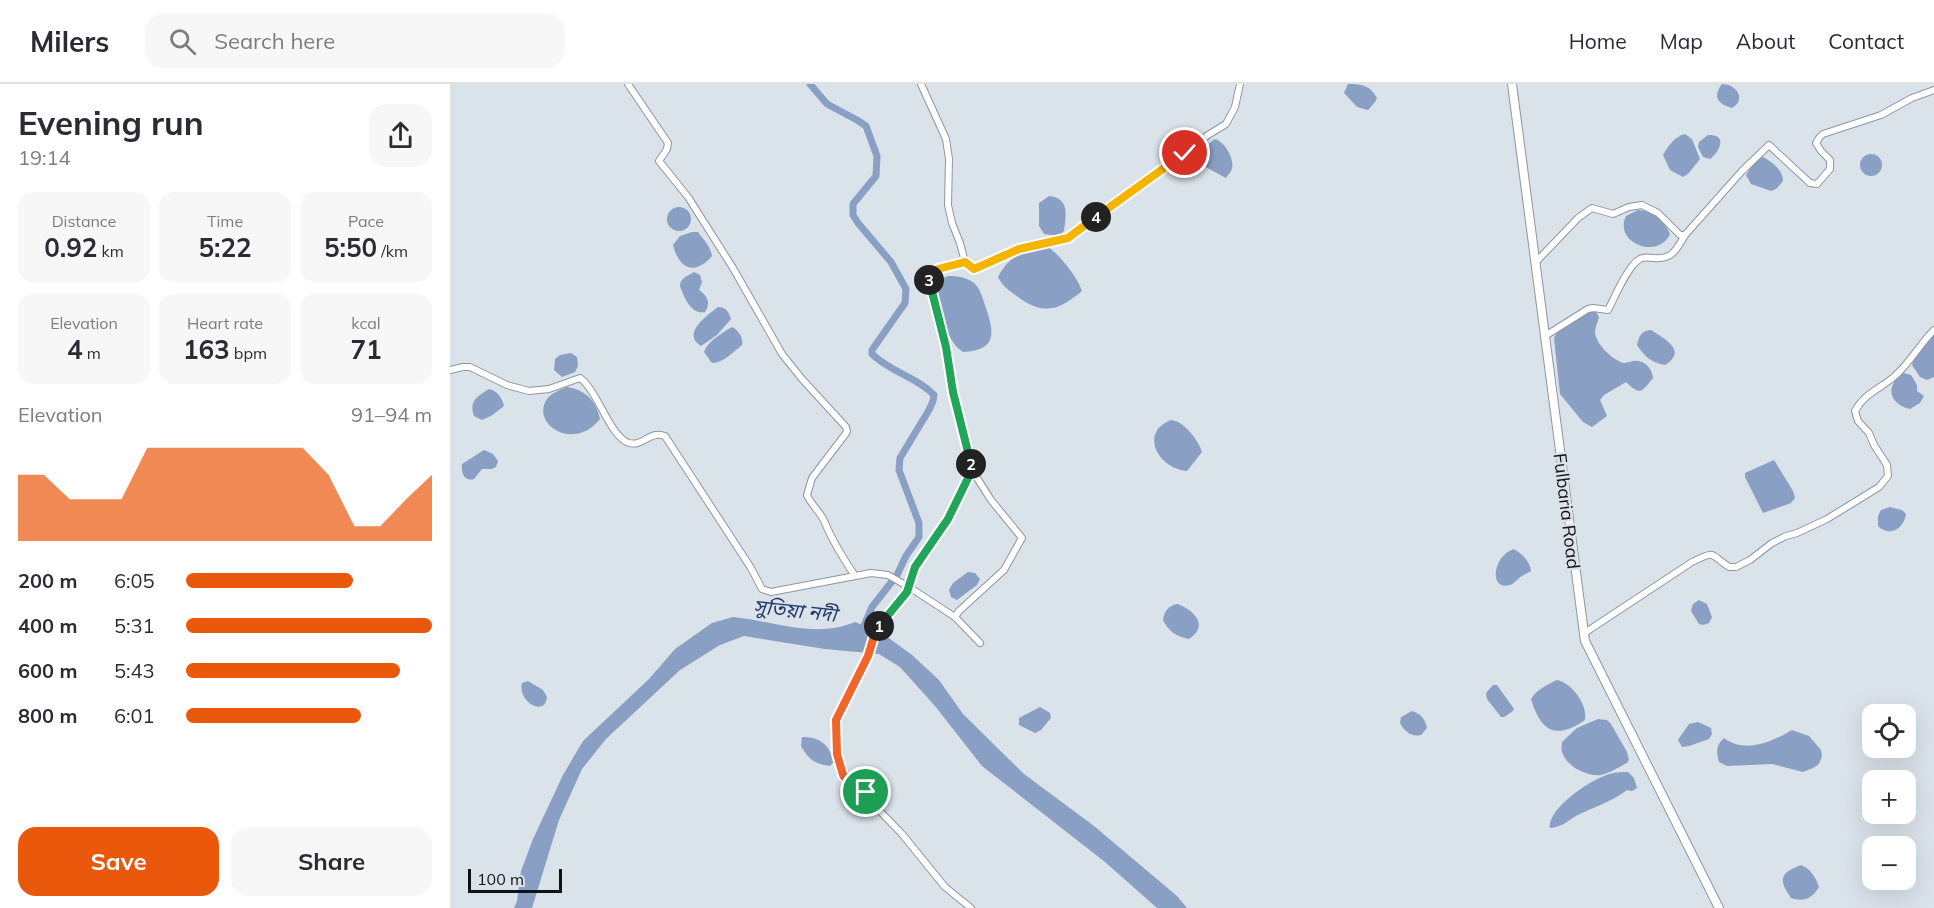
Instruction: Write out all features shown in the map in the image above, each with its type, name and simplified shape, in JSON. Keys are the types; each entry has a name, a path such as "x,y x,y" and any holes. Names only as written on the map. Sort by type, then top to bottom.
{"main road":[{"name":"Fulbaria Road","path":"1512,84 1585,641 1719,908"}],"street":[{"path":"628,84 668,143 667,149 658,161 688,197 782,354 846,427 847,432 812,478 807,495 855,576"},
{"path":"921,84 946,139 949,159 948,205 965,262 974,269 1019,249 1068,238 1080,230 1101,212 1226,124 1235,106 1240,84"},
{"path":"1545,336 1588,309 1608,310 1627,275 1639,259 1645,257 1664,259 1676,251 1685,236 1769,144 1809,183 1817,184 1830,169 1830,160 1816,143 1823,134 1881,116 1912,98 1934,90"},
{"path":"1535,263 1578,218 1592,208 1613,214 1629,207 1642,206 1658,213 1680,235 1685,236"},
{"path":"956,617 959,611 1004,570 1022,538 991,500 972,470 953,392 946,347 928,280 938,269 965,262"},
{"path":"1584,634 1692,562 1708,554 1716,555 1729,567 1736,567 1750,560 1772,543 1827,519 1879,487 1888,476 1887,465 1869,433 1857,422 1855,411 1859,402 1868,394 1885,385 1899,373 1934,330"},
{"path":"450,370 470,367 507,386 529,391 549,389 580,378 594,394 621,438 629,443 640,443 656,434 665,435 751,568 762,589 771,592 871,573 888,575 956,617 980,643"},
{"path":"971,908 945,887 866,792 852,787 843,775 837,754 836,720 868,656 876,630 907,592 915,567 948,519 972,470"}],"water":[{"path":"1348,84 1365,86 1371,90 1377,98 1368,110 1357,107 1344,93"},
{"path":"1722,84 1732,86 1738,93 1739,100 1732,108 1718,99 1717,93"},
{"path":"1685,134 1692,139 1700,159 1683,177 1670,170 1663,155 1675,139"},
{"path":"1708,135 1714,135 1720,140 1717,152 1710,159 1703,157 1698,147 1699,142"},
{"path":"1215,139 1225,147 1232,160 1232,169 1226,178 1202,165 1205,150"},
{"path":"1871,154 1879,157 1882,165 1879,173 1871,176 1863,173 1860,165 1863,157"},
{"path":"1763,157 1776,167 1783,177 1783,181 1771,191 1751,184 1746,175 1756,160"},
{"path":"1049,196 1056,197 1064,204 1064,231 1059,236 1044,234 1039,226 1039,203"},
{"path":"679,207 688,210 691,219 688,228 679,231 670,228 667,219 670,210"},
{"path":"1638,210 1653,214 1665,225 1670,234 1664,242 1648,247 1639,245 1626,234 1624,226 1626,216"},
{"path":"698,232 712,256 694,268 688,267 679,260 673,245 680,236"},
{"path":"1048,247 1068,267 1082,291 1058,306 1036,307 1004,286 998,277 1008,263 1018,255"},
{"path":"694,272 700,275 702,282 699,290 708,300 705,312 692,308 680,286 683,279"},
{"path":"948,276 968,279 980,291 991,326 990,339 982,348 963,352 955,345 947,330 938,306 936,291 939,282"},
{"path":"718,307 727,310 731,319 717,335 701,346 694,336 695,330"},
{"path":"1591,310 1599,317 1595,330 1596,336 1605,351 1620,362 1644,363 1650,369 1653,378 1641,390 1638,391 1626,382 1604,395 1600,400 1607,416 1592,427 1583,422 1560,394 1554,338 1565,326"},
{"path":"732,327 740,334 742,345 724,359 712,363 704,352 706,348"},
{"path":"1651,330 1668,341 1674,350 1672,360 1665,365 1649,358 1637,345 1641,334"},
{"path":"1934,333 1934,377 1927,380 1920,377 1912,365"},
{"path":"571,353 577,357 578,366 575,372 562,377 554,370 555,359 560,355"},
{"path":"1904,373 1911,375 1917,385 1917,391 1924,396 1920,403 1910,409 1897,403 1892,393 1894,383"},
{"path":"567,387 574,388 589,397 600,419 589,429 578,434 557,431 544,417 543,408 547,399 553,393"},
{"path":"489,389 499,395 504,406 482,420 474,416 473,403"},
{"path":"1171,420 1181,424 1190,432 1202,452 1187,471 1168,464 1156,450 1154,441 1156,433 1161,426"},
{"path":"484,450 493,454 498,461 496,467 482,469 474,479 466,478 462,464"},
{"path":"1774,460 1795,498 1791,503 1763,513 1745,473"},
{"path":"1890,507 1902,510 1906,514 1905,519 1896,530 1887,531 1878,526 1878,516 1881,510"},
{"path":"1514,549 1525,558 1531,571 1510,585 1503,585 1498,583 1496,578 1498,565 1501,558"},
{"path":"968,572 975,573 980,579 977,585 957,600 951,597 949,590 953,583"},
{"path":"1699,600 1707,604 1712,617 1709,623 1703,625 1699,624 1691,611 1693,604"},
{"path":"1178,604 1190,611 1199,624 1195,634 1189,639 1173,633 1163,620 1168,609"},
{"path":"733,617 810,629 840,627 855,622 882,633 912,655 939,680 963,714 1024,774 1094,826 1177,896 1187,908 1157,908 1105,862 982,766 935,706 900,667 879,654 825,649 744,636 720,645 680,670 606,739 582,769 559,820 532,908 514,908 521,871 533,839 563,775 583,741 649,679 675,649 712,623"},
{"path":"1557,680 1568,685 1578,696 1585,714 1585,720 1566,730 1558,731 1545,725 1531,699 1539,690"},
{"path":"528,681 543,690 547,697 542,706 532,705 524,696 522,683"},
{"path":"1493,685 1497,685 1514,709 1504,717 1501,717 1487,699 1486,693"},
{"path":"1040,707 1050,713 1051,718 1041,730 1035,733 1019,725 1019,718"},
{"path":"1412,711 1424,719 1427,728 1421,735 1409,733 1400,723 1401,717"},
{"path":"1598,719 1607,720 1611,724 1629,760 1611,771 1595,775 1584,772 1568,762 1562,751 1562,742 1577,728"},
{"path":"1698,722 1711,728 1712,734 1709,739 1682,747 1678,740 1689,724"},
{"path":"1792,730 1809,736 1821,750 1822,756 1819,764 1813,768 1803,772 1772,764 1727,766 1719,762 1717,749 1724,738 1732,743 1749,746 1776,739"},
{"path":"802,737 823,743 830,751 834,762 830,766 812,760 801,746"},
{"path":"1628,772 1634,778 1637,788 1632,791 1627,790 1561,825 1550,828 1556,811 1574,794 1595,780 1615,773"},
{"path":"1801,865 1813,874 1819,887 1810,897 1799,900 1791,898 1784,886 1783,877"}],"waterway":[{"path":"810,84 827,104 866,126 877,156 876,176 853,204 853,215 891,262 906,289 905,303 872,350 872,354 934,395 929,410 900,458 899,470 919,523 919,537 897,575 872,607 863,628"}],"route":[{"path":"866,792 852,787 843,775 837,754 836,720 868,656 876,630 907,592 915,567 948,519 972,470 953,392 946,347 928,280 938,269 965,262 974,269 1034,244 1052,243 1068,238 1185,153"}],"water label":[{"name":"সুতিয়া নদী","path":"795,610"}]}
